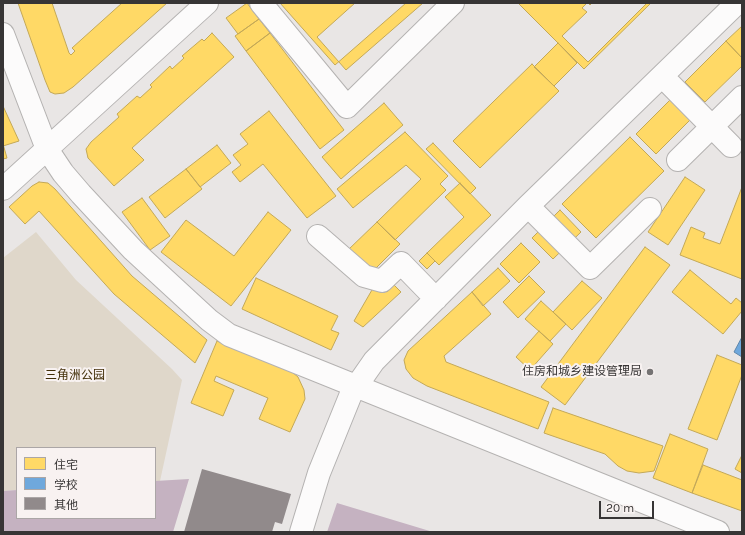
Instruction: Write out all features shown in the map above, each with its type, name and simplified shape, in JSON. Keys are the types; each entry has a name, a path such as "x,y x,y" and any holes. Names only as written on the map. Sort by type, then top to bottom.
{"street":[{"path":"3,190 207,3"},
{"path":"261,3 347,107 452,3"},
{"path":"301,532 319,473 351,394 374,360 528,206 737,3"},
{"path":"3,34 47,149 63,173 133,250 209,320 229,335 718,532"},
{"path":"662,76 731,146"},
{"path":"678,160 742,97"},
{"path":"528,206 590,268 650,209"},
{"path":"318,236 364,276 382,281 401,263 436,299"}],"green space":[{"name":"三角洲公园","path":"36,232 76,280 182,380 160,481 156,481 156,447 16,447 16,490 3,491 3,258"}],"shaded area":[{"path":"189,479 173,532 3,532 3,491 16,490 16,519 156,519 156,481"},
{"path":"337,503 433,532 327,532"}],"building: 住宅":[{"path":"18,3 52,3 71,55 75,51 72,48 122,3 167,3 73,87 64,93 55,94 50,92 45,80"},
{"path":"247,3 259,19 238,34 226,18"},
{"path":"280,3 406,3 335,65"},
{"path":"355,3 423,3 346,70 317,37"},
{"path":"518,3 588,3 590,5 592,3 651,3 584,69"},
{"path":"587,3 647,3 588,62 562,36 587,12 582,8"},
{"path":"259,19 270,33 246,51 235,36"},
{"path":"742,26 742,58 726,41"},
{"path":"212,33 234,57 132,148 144,160 114,186 88,158 86,149 91,142 119,117 117,114 137,96 140,98 152,87 150,85 170,66 172,69 184,58 182,56 202,39 204,41"},
{"path":"270,33 344,130 320,149 246,51"},
{"path":"726,41 742,58 742,66 705,102 685,82"},
{"path":"558,43 577,63 554,86 534,67"},
{"path":"532,64 559,91 480,168 453,141"},
{"path":"671,99 691,119 656,154 636,134"},
{"path":"384,103 403,125 341,179 322,157"},
{"path":"3,106 19,141 3,146"},
{"path":"269,111 336,196 307,218 263,164 240,182 232,172 241,165 233,155 248,144 240,134"},
{"path":"405,132 448,176 440,184 446,190 395,240 377,222 421,179 406,165 353,208 337,189"},
{"path":"630,137 664,171 596,238 562,204"},
{"path":"433,143 476,188 470,194 426,149"},
{"path":"3,144 7,158 3,159"},
{"path":"217,145 231,163 200,187 186,169"},
{"path":"186,169 202,189 165,218 149,197"},
{"path":"685,177 705,190 668,245 648,232"},
{"path":"39,182 48,183 55,189 132,276 207,340 195,363 114,294 39,211 25,224 9,207 32,186"},
{"path":"460,183 491,215 439,265 427,253 464,217 445,197"},
{"path":"742,187 742,279 680,255 691,227 705,233 703,238 720,244"},
{"path":"142,198 170,236 150,250 122,212"},
{"path":"560,210 581,232 553,259 532,238"},
{"path":"268,212 291,230 231,306 161,252 186,220 234,256"},
{"path":"377,222 400,244 371,273 348,250"},
{"path":"521,243 540,262 519,283 500,264"},
{"path":"645,247 670,265 565,405 541,387"},
{"path":"427,253 435,261 427,269 419,261"},
{"path":"498,268 510,281 483,306 472,292"},
{"path":"690,270 731,304 736,298 742,303 742,311 723,334 672,292"},
{"path":"529,276 545,292 518,318 503,302"},
{"path":"256,278 338,316 331,330 339,333 331,350 242,309"},
{"path":"582,281 602,298 572,330 553,312"},
{"path":"376,283 387,292 394,285 401,292 363,327 354,321"},
{"path":"472,292 491,314 444,356 446,362 549,402 538,429 427,386 413,378 406,369 404,360 408,351"},
{"path":"541,301 566,324 550,341 525,319"},
{"path":"539,331 553,344 530,370 516,357"},
{"path":"217,341 292,372 298,377 304,390 305,399 290,432 259,419 268,398 216,376 214,381 234,390 223,416 191,403"},
{"path":"717,355 742,365 742,375 717,440 688,429"},
{"path":"553,408 663,446 654,471 639,473 627,471 618,466 605,454 544,433"},
{"path":"670,434 708,449 692,493 653,478"},
{"path":"742,455 742,473 735,469"},
{"path":"703,465 742,480 742,511 692,493"}],"building: 学校":[{"path":"742,337 742,357 734,352"}],"building: 其他":[{"path":"202,469 291,494 282,524 275,522 272,532 184,532"}],"place":[{"name":"住房和城乡建设管理局","path":"650,372"}]}
